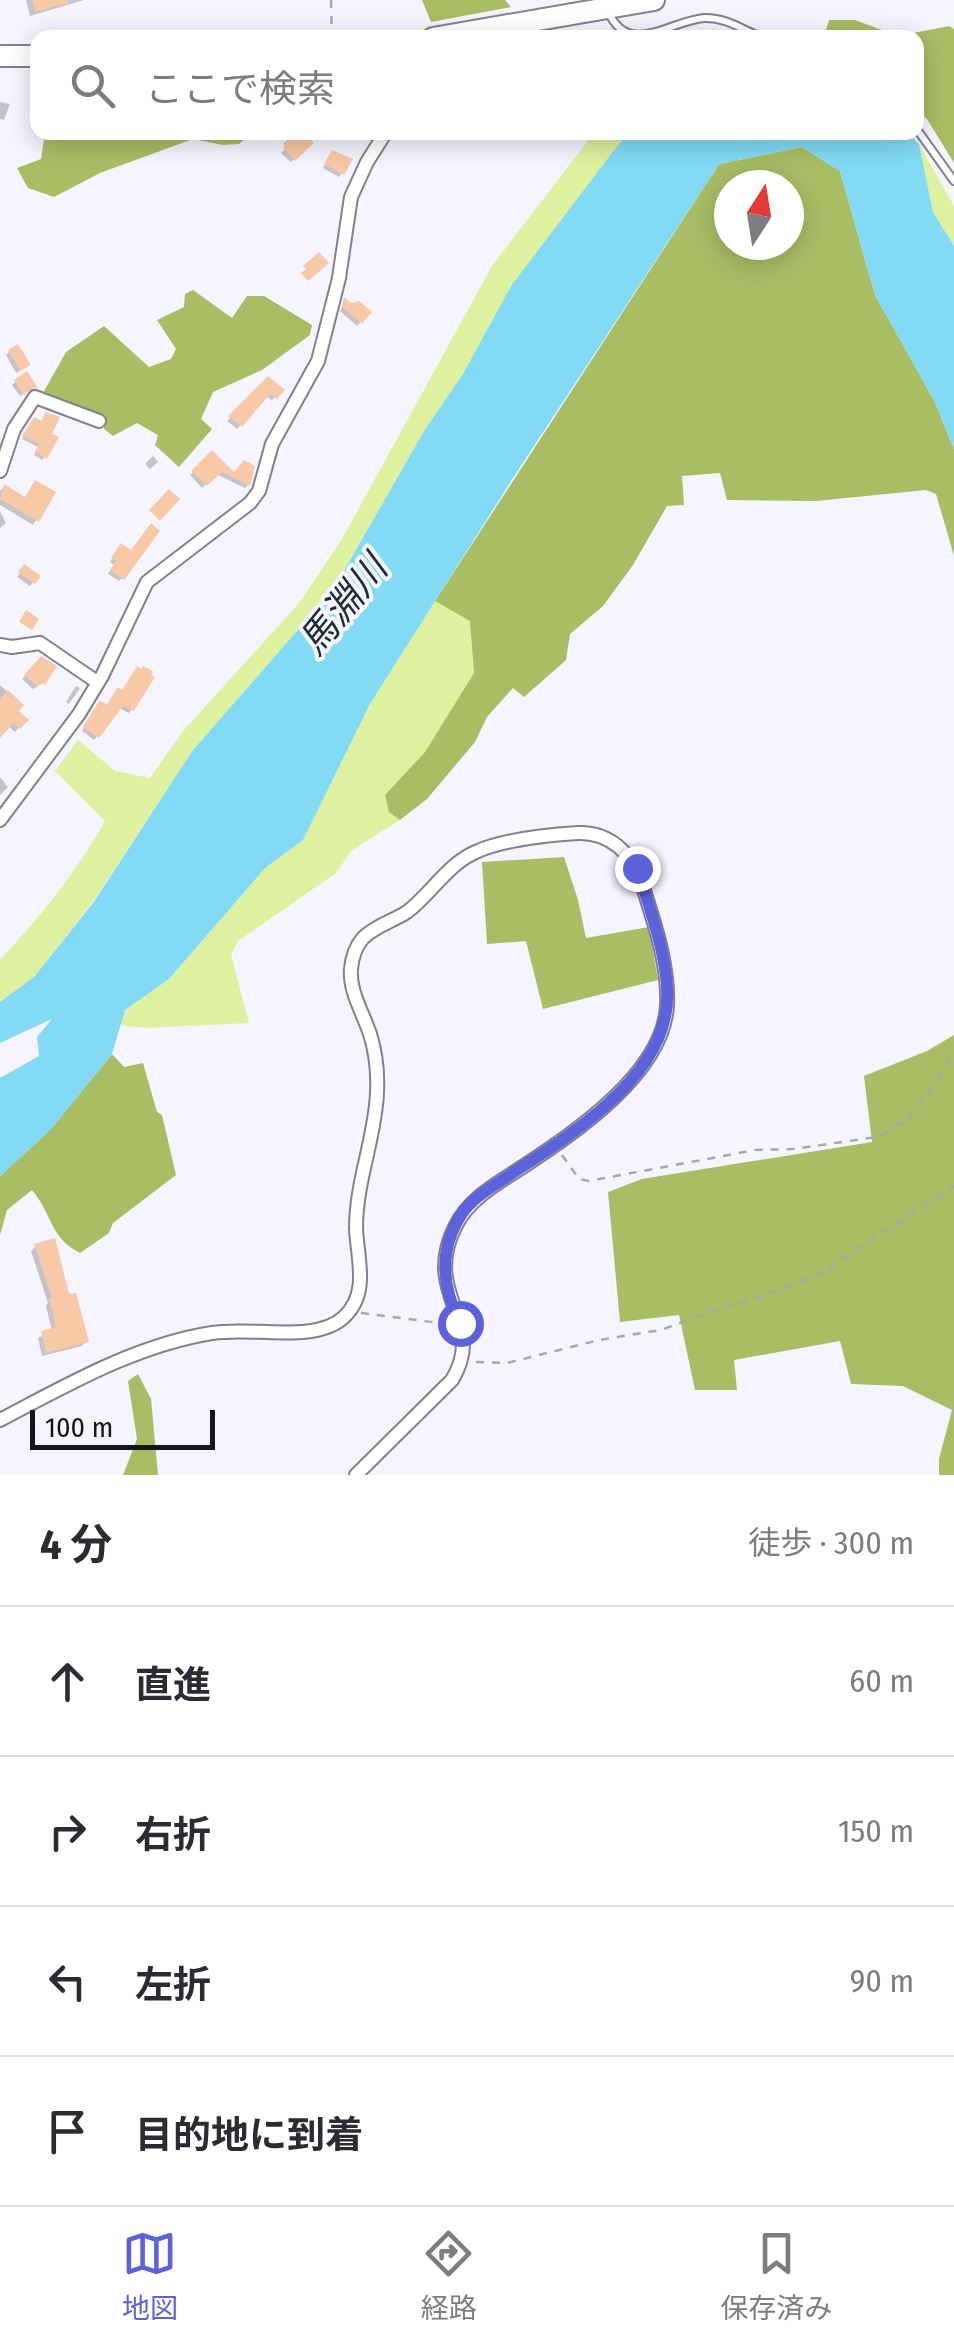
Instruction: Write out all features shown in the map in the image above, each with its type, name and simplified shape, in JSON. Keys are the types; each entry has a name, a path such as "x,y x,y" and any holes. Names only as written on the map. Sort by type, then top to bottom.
{"highway":[{"path":"477,30 654,0"},
{"path":"0,56 30,56"}],"street":[{"path":"0,820 79,714 147,582 250,503 259,491 272,444 318,362 339,278 350,197 381,140"},
{"path":"0,471 14,428 34,398 99,421"},
{"path":"0,422 14,428"},
{"path":"0,645 40,643 97,682"},
{"path":"0,1420 109,1365 184,1339 237,1330 312,1332 331,1326 350,1310 360,1290 357,1211 377,1096 371,1038 350,972 360,942 372,930 423,899 452,868 477,851 581,833 608,839 637,868 657,935 667,1005 661,1031 650,1053 599,1114 476,1198 462,1212 448,1243 444,1273 446,1290 465,1336 462,1360 452,1380 356,1475"}],"lane":[{"path":"618,4 614,25 621,30"},
{"path":"663,30 704,18 747,30"},
{"path":"924,139 954,181"}],"path":[{"path":"331,0 332,30"},
{"path":"556,1145 579,1179 589,1181 755,1150 793,1149 877,1137 887,1133 931,1092 954,1052"},
{"path":"462,1360 496,1364 661,1330 761,1296 819,1274 954,1186"},
{"path":"350,1310 461,1326"}],"green space":[{"path":"422,0 505,0 511,7 431,22"},
{"path":"829,20 855,20 882,30 826,30"},
{"path":"949,26 954,29 954,163 927,119 924,31"},
{"path":"44,140 190,140 100,173 54,197 28,188 17,168 41,159"},
{"path":"198,140 244,140 223,145"},
{"path":"588,140 624,140 511,286 463,374 424,431 333,590 193,750 92,903 34,977 0,1002 0,960 57,894 105,821 55,771 78,740 115,771 150,778 184,730 300,602 342,539 492,266"},
{"path":"919,144 954,206 954,246 933,212"},
{"path":"802,147 840,171 875,295 935,402 954,449 954,556 936,494 926,490 816,501 727,500 720,473 682,476 684,505 667,506 633,565 603,606 570,634 566,660 524,697 513,688 487,717 475,742 427,799 400,820 389,812 385,795 425,752 474,673 470,621 435,601 714,172 714,260 804,260 804,170 715,170 719,164"},
{"path":"193,290 232,318 247,296 264,296 312,325 310,335 262,370 213,392 201,419 212,429 179,467 155,445 158,435 137,423 113,436 104,429 103,415 43,393 66,352 104,326 149,367 171,359 176,349 157,320 184,307 185,294"},
{"path":"435,601 470,620 474,673 425,752 385,795 389,812 400,820 352,850 336,873 238,941 231,954 249,1023 145,1028 120,1025 125,1010 169,979 265,868 303,840 370,704"},
{"path":"564,857 586,938 649,927 658,980 543,1009 526,941 487,944 482,862"},
{"path":"954,1035 954,1475 939,1475 939,1459 952,1410 903,1386 851,1384 840,1341 734,1360 737,1390 695,1390 679,1315 620,1322 608,1192 642,1179 872,1142 864,1076 927,1051"},
{"path":"112,1054 124,1067 143,1063 157,1112 162,1115 176,1175 80,1253 62,1240 32,1190 7,1210 0,1235 0,1176 50,1130"},
{"path":"138,1374 151,1399 158,1475 123,1475 137,1439 128,1381"}],"water":[{"name":"馬淵川","path":"623,140 915,140 933,212 954,246 954,449 935,402 875,295 840,171 802,147 719,164 370,704 303,840 265,868 169,979 125,1010 112,1054 50,1130 0,1176 0,1078 39,1056 37,1037 52,1019 0,1043 0,1002 34,977 93,903 193,750 333,590 424,431 463,374 511,286"}],"building":[{"path":"32,0 68,0 68,3 35,12"},
{"path":"288,140 314,143 295,161 283,148"},
{"path":"332,150 353,159 344,175 324,164"},
{"path":"319,252 329,263 308,281 301,273 306,269 303,266"},
{"path":"344,297 351,303 359,301 372,312 362,324 342,307"},
{"path":"18,344 31,365 20,371 8,350"},
{"path":"27,371 38,388 31,388 24,395 14,380"},
{"path":"268,376 285,390 277,399 270,394 242,427 228,416"},
{"path":"45,412 60,417 52,434 59,437 47,459 35,452 39,444 22,436 34,417 42,421"},
{"path":"212,450 234,472 244,460 255,466 250,486 222,472 207,486 191,471"},
{"path":"35,480 56,492 39,522 0,499 4,484 25,497"},
{"path":"169,489 180,499 160,521 149,510"},
{"path":"151,523 160,531 124,580 110,570 116,561 111,558 121,543 131,550"},
{"path":"24,564 41,576 35,584 18,572"},
{"path":"26,610 39,619 32,630 19,622"},
{"path":"41,656 57,666 45,685 42,682 38,687 24,675"},
{"path":"137,666 153,671 151,675 155,677 134,711 123,706 99,738 83,727 99,701 107,704 118,687 122,690"},
{"path":"8,690 24,705 19,711 29,720 20,729 14,723 0,738 0,699"},
{"path":"55,1238 69,1294 76,1293 89,1342 46,1353 41,1331 56,1327 49,1299 52,1298 34,1244"}],"route":[{"path":"460,1323 446,1290 444,1258 462,1212 476,1198 599,1114 650,1053 661,1031 666,988 657,935 637,868"}]}
